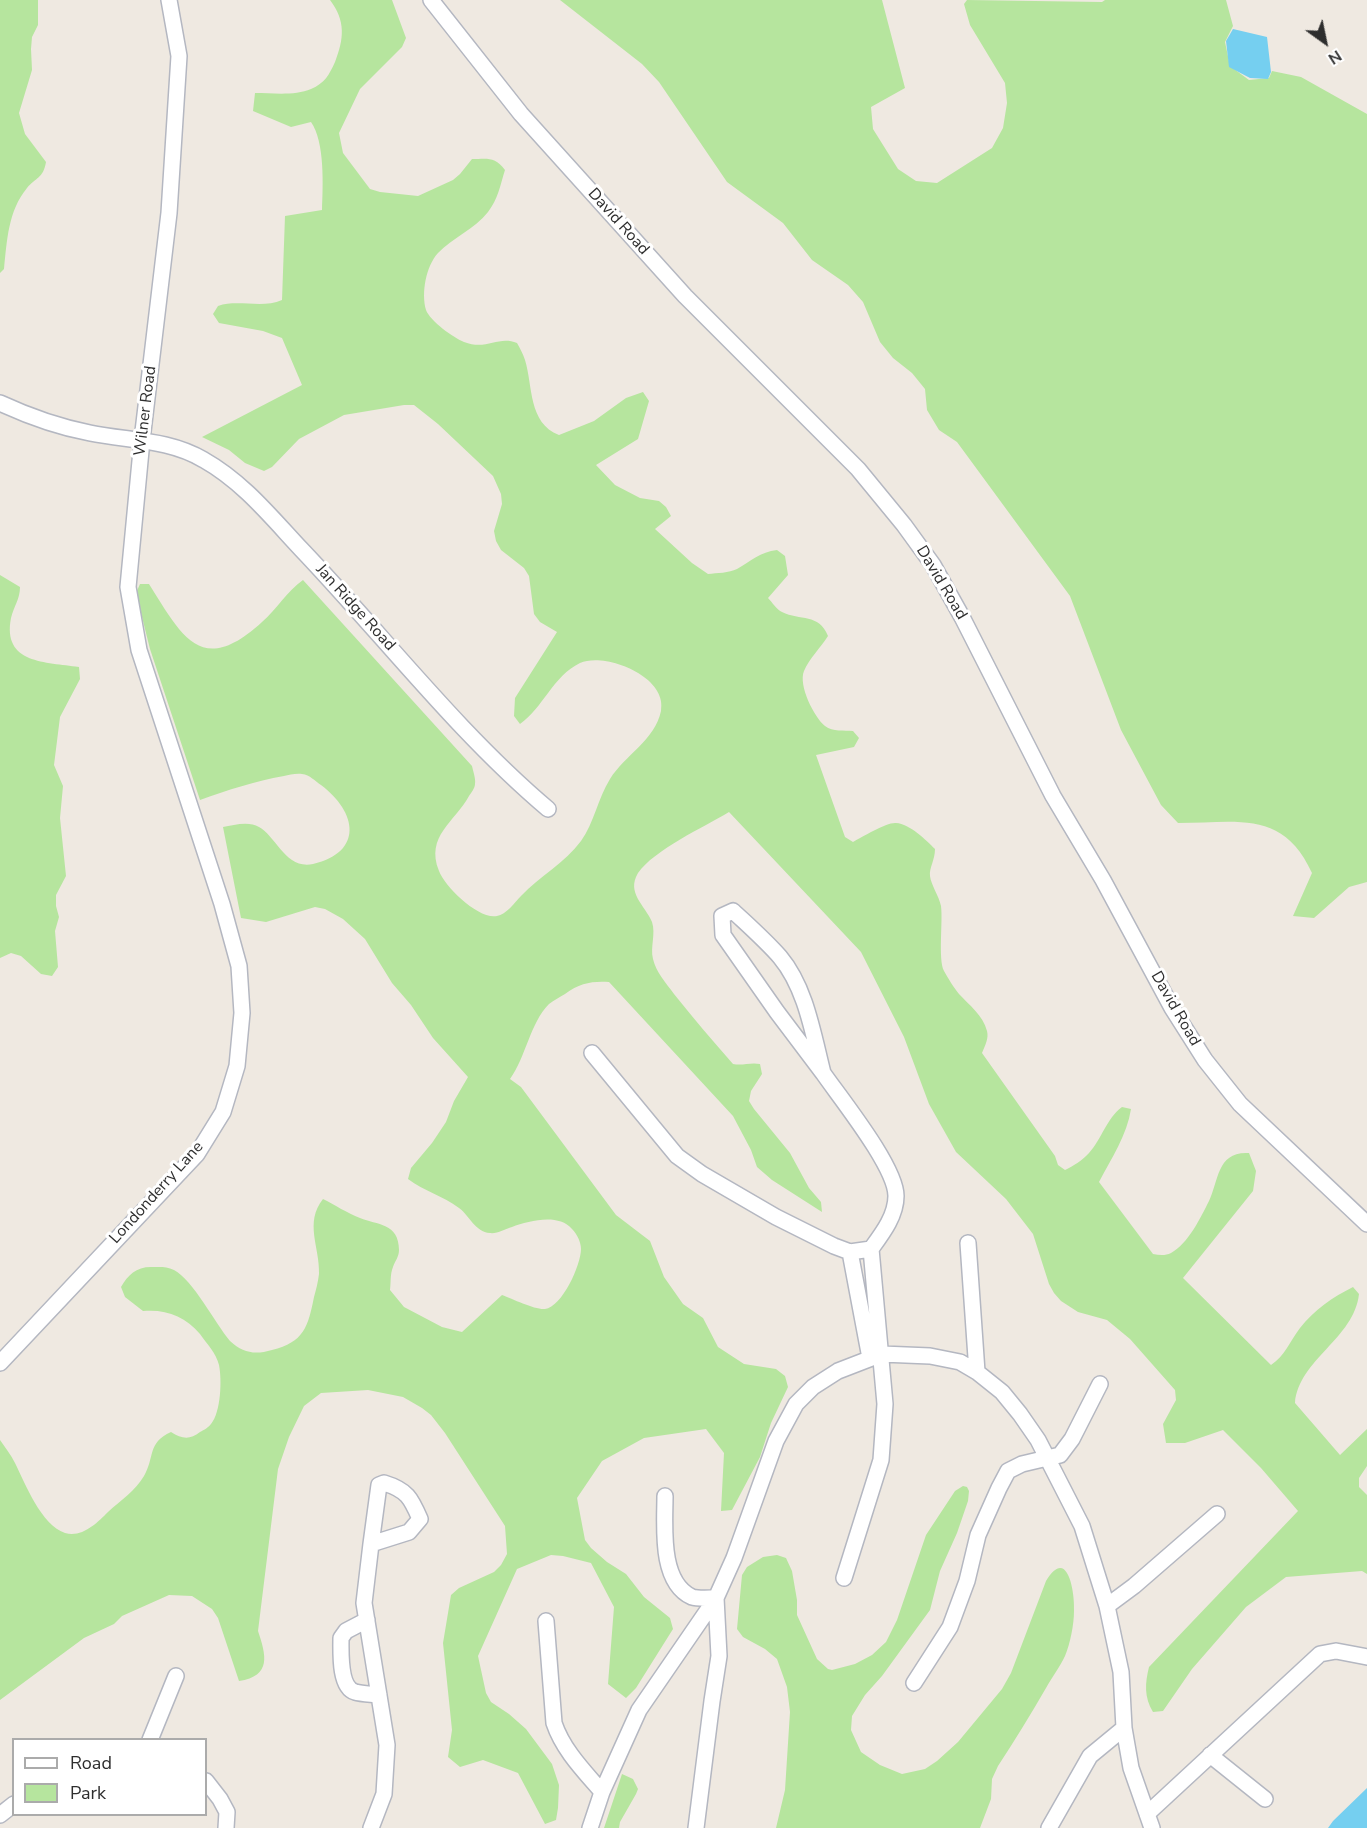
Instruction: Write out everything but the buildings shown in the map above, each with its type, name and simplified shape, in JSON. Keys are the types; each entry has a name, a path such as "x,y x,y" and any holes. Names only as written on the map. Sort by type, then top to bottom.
{"street":[{"name":"Wilner Road","path":"169,0 179,57 169,213 142,440 128,587 139,650 192,815"},
{"name":"David Road","path":"431,0 521,114 685,296 858,469 904,525 933,565 1053,796 1103,880 1172,1008 1205,1060 1240,1104 1367,1224"},
{"name":"Jan Ridge Road","path":"0,402 25,414 90,433 167,444 203,459 232,477 337,586 439,701 518,783 548,809"},
{"name":"Londonderry Lane","path":"0,1363 197,1154 223,1112 237,1066 242,1013 239,966 222,904 192,815"},
{"path":"823,1073 807,1012 796,983 781,958 733,911 722,916 723,935 878,1152 892,1178 896,1196 888,1226 871,1249 876,1356"},
{"path":"592,1053 677,1156 702,1174 776,1217 834,1246 850,1252 871,1249"},
{"path":"968,1243 977,1372"},
{"path":"844,1578 881,1460 885,1404 876,1356 850,1252"},
{"path":"590,1828 602,1792 639,1710 716,1598 734,1558 776,1441 796,1404 813,1387 876,1356 930,1356 960,1362 977,1372 1002,1392 1020,1414 1048,1460 1082,1526 1107,1606 1121,1672 1124,1728 1131,1768 1149,1821 1210,1755 1320,1654 1336,1651 1367,1657"},
{"path":"914,1683 950,1627 967,1581 978,1535 1008,1471 1022,1464 1048,1460 1060,1455 1072,1439 1100,1384"},
{"path":"665,1496 666,1557 669,1569 679,1585 693,1597 716,1598"},
{"path":"1107,1606 1134,1586 1217,1514"},
{"path":"371,1544 364,1603 387,1745 384,1794 371,1828"},
{"path":"696,1828 719,1656 716,1598"},
{"path":"368,1620 346,1631 340,1638 342,1674 349,1689 354,1692 379,1695"},
{"path":"546,1621 556,1729 570,1754 602,1792"},
{"path":"151,1738 176,1676"},
{"path":"1049,1828 1090,1756 1124,1728"},
{"path":"1210,1755 1265,1799"},
{"path":"207,1782 227,1812 226,1828"},
{"path":"0,1815 12,1806"}],"green space":[{"path":"0,0 38,0 38,25 32,37 32,70 19,113 25,134 46,162 41,175 27,188 16,206 12,216 4,269 0,273"},
{"path":"330,0 392,0 406,38 402,47 360,89 339,133 343,153 370,189 418,196 453,180 472,159 494,160 505,170 488,212 438,253 430,265 424,296 426,310 432,319 464,342 479,345 504,341 517,343 525,360 537,413 549,429 559,435 594,421 626,398 643,392 649,401 638,439 596,465 615,485 640,498 659,501 666,507 671,516 655,529 692,563 708,574 737,569 771,551 777,550 785,556 788,575 768,598 782,612 820,624 828,636 804,671 803,684 808,700 816,716 825,726 835,730 853,731 859,738 854,747 816,755 845,837 853,842 881,827 896,823 912,829 935,849 930,876 941,906 941,958 944,971 957,992 979,1015 985,1025 987,1036 982,1053 1055,1156 1058,1165 1065,1170 1087,1156 1117,1112 1122,1107 1131,1109 1122,1137 1099,1182 1153,1254 1164,1255 1177,1249 1193,1230 1209,1201 1225,1162 1239,1154 1249,1153 1256,1171 1253,1191 1183,1278 1271,1365 1287,1348 1305,1321 1318,1310 1353,1287 1359,1294 1355,1310 1347,1324 1306,1374 1295,1403 1340,1455 1367,1429 1367,1466 1359,1478 1359,1487 1367,1495 1367,1574 1362,1571 1286,1577 1246,1607 1192,1669 1163,1711 1153,1712 1148,1701 1146,1684 1149,1667 1298,1511 1261,1468 1223,1430 1185,1443 1166,1443 1163,1424 1176,1400 1175,1390 1130,1339 1107,1320 1078,1312 1061,1301 1054,1293 1033,1234 1006,1199 956,1152 929,1104 904,1037 861,952 729,812 667,848 645,864 635,880 635,893 652,922 653,959 665,982 733,1064 760,1064 762,1074 751,1091 749,1101 790,1153 809,1188 821,1202 822,1212 772,1180 757,1167 751,1150 733,1116 609,982 592,982 581,985 549,1004 537,1021 510,1079 521,1087 616,1215 650,1241 664,1277 683,1304 703,1318 718,1347 744,1364 776,1369 785,1376 788,1387 771,1423 760,1457 732,1510 721,1511 724,1453 706,1429 644,1438 602,1461 577,1498 585,1540 607,1562 626,1574 644,1597 670,1618 673,1629 636,1688 626,1698 608,1684 614,1607 591,1563 551,1555 517,1569 478,1656 486,1693 491,1702 526,1729 552,1764 559,1785 556,1820 545,1824 518,1773 483,1760 460,1767 448,1757 452,1730 443,1643 451,1595 459,1588 494,1572 501,1565 507,1554 505,1526 431,1415 403,1397 368,1390 321,1393 304,1406 289,1437 278,1469 258,1631 264,1663 257,1674 239,1681 218,1618 212,1609 192,1596 169,1595 122,1616 114,1624 84,1638 0,1700 0,1440 41,1513 56,1529 71,1534 94,1525 137,1486 144,1476 155,1446 163,1436 171,1432 182,1437 193,1436 210,1425 217,1412 220,1379 219,1365 214,1353 200,1334 181,1318 160,1311 143,1311 125,1297 121,1287 133,1272 151,1267 165,1267 174,1270 189,1283 230,1341 250,1352 260,1352 291,1343 298,1338 307,1325 319,1274 314,1217 323,1199 355,1216 386,1226 391,1230 398,1241 399,1250 391,1273 390,1290 404,1307 442,1327 462,1332 502,1295 536,1308 551,1307 564,1293 580,1256 581,1246 578,1238 566,1224 543,1220 495,1233 485,1232 476,1227 459,1208 408,1179 411,1168 446,1122 454,1101 468,1077 433,1038 411,1005 392,983 365,939 343,919 325,909 315,907 266,922 241,918 223,827 241,824 255,825 265,831 289,857 304,865 329,858 341,850 350,830 348,819 333,796 312,778 302,774 263,780 200,800 150,649 136,593 140,584 149,584 183,634 195,643 208,648 223,647 241,639 262,622 303,580 472,766 474,787 439,839 436,859 442,878 455,893 472,908 490,916 497,916 507,911 528,889 575,849 589,826 610,779 646,739 658,721 661,699 655,688 645,678 619,664 591,661 580,663 562,676 535,710 520,724 514,716 515,698 557,632 540,622 534,614 529,576 524,568 501,550 496,541 494,531 502,504 501,494 493,476 438,424 414,405 344,415 299,439 272,467 264,471 245,463 229,450 202,437 302,385 282,338 263,331 219,323 213,314 218,306 226,304 266,304 282,300 285,216 322,210 321,152 316,131 311,122 291,127 253,111 255,93 298,93 320,84 328,75 335,62 342,38 339,15"},
{"path":"560,0 882,0 905,88 871,107 873,129 898,169 916,181 937,183 992,148 1003,128 1007,103 1005,83 970,25 964,4 967,0 1102,2 1105,0 1226,0 1233,26 1225,42 1230,66 1249,80 1269,78 1272,71 1301,77 1367,114 1367,882 1349,887 1314,918 1293,916 1312,873 1300,852 1287,838 1272,829 1256,824 1178,823 1161,805 1121,730 1070,596 957,442 939,430 927,410 925,389 880,342 863,302 848,285 812,260 783,223 727,182 659,82 642,64"},
{"path":"0,575 20,587 11,618 10,633 13,644 29,658 79,667 80,679 60,717 54,765 63,786 60,818 66,876 56,895 59,917 55,931 58,967 52,976 41,974 21,956 11,953 0,958"},
{"path":"963,1486 969,1491 968,1501 940,1571 930,1610 882,1676 865,1695 852,1716 851,1730 861,1752 880,1765 902,1774 925,1769 937,1761 958,1742 1002,1689 1011,1673 1046,1581 1054,1571 1060,1568 1065,1570 1069,1576 1074,1603 1074,1616 1067,1651 998,1766 992,1779 991,1799 980,1828 776,1828 785,1790 790,1712 787,1687 777,1659 765,1649 743,1637 737,1629 742,1575 747,1567 763,1557 777,1555 786,1558 792,1571 797,1615 817,1659 832,1670 855,1664 872,1655 886,1642 897,1620 926,1535 955,1491"},
{"path":"622,1774 633,1779 638,1789 619,1828 604,1828"}],"water":[{"path":"1233,29 1267,37 1271,72 1268,79 1250,78 1229,67 1226,41"},
{"path":"1367,1788 1367,1828 1328,1828 1333,1821"}]}
